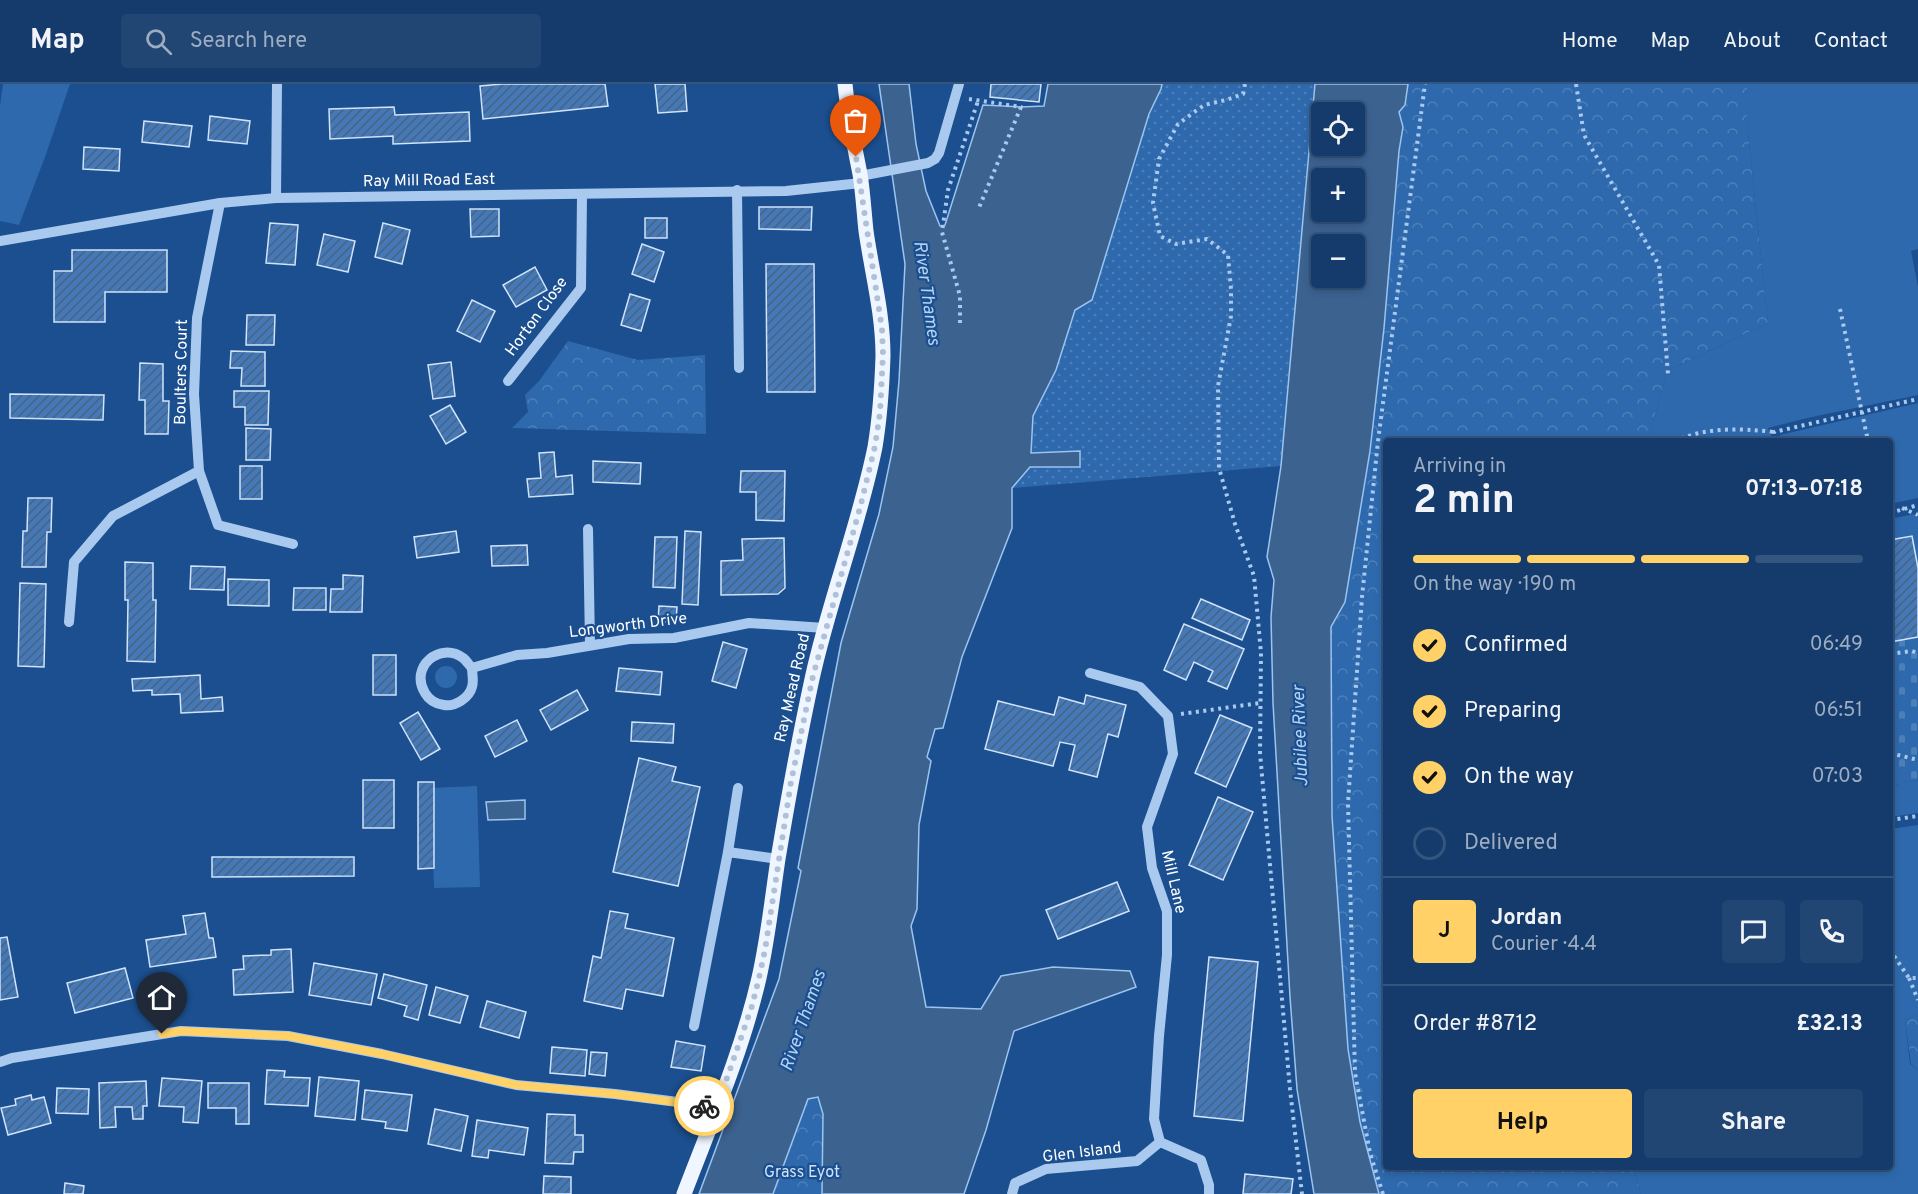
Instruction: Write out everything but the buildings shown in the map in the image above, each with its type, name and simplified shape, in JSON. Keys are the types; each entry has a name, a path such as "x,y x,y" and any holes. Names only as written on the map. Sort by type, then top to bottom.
{"main road":[{"name":"Ray Mead Road","path":"684,1194 752,1006 765,950 791,782 813,676 860,508 875,446 880,413 882,329 867,232 865,177 849,120 845,84"}],"street":[{"path":"276,198 277,84"},
{"path":"956,97 959,84"},
{"name":"Ray Mill Road East","path":"0,241 220,203 276,198 786,191 928,163 939,153 956,97"},
{"path":"737,190 739,368"},
{"name":"Horton Close","path":"508,381 581,288 582,195"},
{"name":"Boulters Court","path":"220,203 197,318 194,394 199,471 218,525 293,544"},
{"path":"69,622 74,562 112,516 199,471"},
{"path":"588,530 590,645"},
{"name":"Longworth Drive","path":"472,668 517,655 548,653 629,639 674,638 749,622 825,628"},
{"path":"451,652 463,658 472,668 473,686 462,701 445,706 429,700 420,685 422,668 433,656 451,652"},
{"path":"1090,674 1140,687 1168,716"},
{"name":"Mill Lane","path":"1160,1142 1154,1119 1167,955 1167,911 1152,868 1147,827 1173,754 1168,716"},
{"path":"694,1026 728,852 738,788"},
{"path":"728,852 778,859"},
{"path":"0,1062 12,1058 181,1031 288,1036 382,1054 516,1085 615,1094 717,1107"},
{"path":"1160,1142 1201,1160 1209,1185 1209,1194"},
{"name":"Glen Island","path":"1012,1194 1015,1183 1046,1169 1137,1161 1160,1142"}],"path":[{"path":"1245,84 1243,94 1204,105 1178,124 1159,159 1153,203 1160,236 1176,244 1207,239 1228,255 1231,316 1218,386 1219,468 1235,524 1254,576 1261,653 1260,753 1290,1089 1302,1194"},
{"path":"1383,1194 1370,1153 1355,1073 1348,803 1362,597 1378,441 1425,84"},
{"path":"1576,84 1584,135 1659,265 1668,374"},
{"path":"956,97 1021,107 978,210"},
{"path":"960,323 960,296 942,232 948,190 978,101"},
{"path":"1840,309 1867,438"},
{"path":"1681,438 1716,429 1774,432 1918,399"},
{"path":"1774,432 1775,438"},
{"path":"1893,512 1918,505"},
{"path":"1902,508 1918,515"},
{"path":"1893,654 1912,651 1918,653"},
{"path":"1168,716 1260,703"},
{"path":"1893,754 1918,760"},
{"path":"1893,820 1918,816"},
{"path":"1893,954 1909,978 1918,1000"},
{"path":"1909,978 1918,978"}],"green space":[{"path":"3,84 70,84 19,225 0,221 0,106"},
{"path":"1162,84 1315,84 1313,102 1311,102 1311,129 1281,466 1012,488 1030,467 1080,467 1079,451 1031,453 1033,416 1056,369 1075,310 1149,114"},
{"path":"1408,84 1747,84 1747,124 1768,323 1667,371 1649,438 1383,438 1383,1170 1634,1170 1641,1194 1379,1194 1360,1122 1348,1049 1332,816 1331,626 1345,602 1370,451 1403,127 1399,112 1405,105"},
{"path":"1747,84 1918,84 1918,249 1911,251 1918,287 1918,395 1768,428 1772,438 1649,438 1667,371 1768,323 1747,124"},
{"path":"568,341 638,360 705,355 706,434 512,428 528,412 525,395 539,381"},
{"path":"1918,403 1918,498 1893,503 1893,438 1780,438 1780,435"},
{"path":"1914,514 1918,518 1918,568 1912,536 1893,539 1893,518"},
{"path":"1918,637 1918,780 1893,785 1893,641"},
{"path":"446,666 454,669 457,677 454,685 446,688 438,685 435,677 438,669"},
{"path":"1918,780 1918,813 1893,817 1893,785"},
{"path":"477,786 480,887 434,888 431,788"},
{"path":"1918,825 1918,1014 1905,1020 1910,1064 1918,1070 1918,1194 1641,1194 1634,1170 1893,1170 1893,829"},
{"path":"1918,1014 1918,1070 1911,1064 1905,1020"},
{"name":"Grass Eyot","path":"818,1096 823,1114 822,1194 773,1194 808,1099"}],"water":[{"name":"River Thames","path":"879,84 909,84 916,144 926,191 940,226 942,226 945,225 983,105 1044,106 1048,84 1162,84 1149,114 1092,300 1075,310 1056,370 1033,416 1031,453 1080,451 1080,467 1030,467 1012,488 1012,528 962,657 943,728 935,729 927,757 931,761 919,825 917,909 911,926 926,1007 981,1009 1001,976 1053,967 1130,971 1136,987 1014,1031 986,1130 964,1194 822,1194 823,1114 818,1097 808,1099 773,1194 699,1194 779,979 801,871 798,868 841,643 879,514 893,447 905,264"},
{"name":"Jubilee River","path":"1315,84 1408,84 1405,105 1399,112 1403,127 1370,451 1345,602 1331,627 1332,816 1348,1049 1360,1122 1379,1194 1314,1194 1297,1089 1290,997 1273,703 1271,617 1274,580 1267,557 1281,466 1311,129 1311,156 1365,156 1365,102 1313,102"},
{"path":"525,800 525,819 488,820 486,802"}],"way so far":[{"path":"704,1106 717,1107 752,1006 765,950 791,782 813,676 875,446 880,413 882,329 856,157"}],"route":[{"path":"162,1034 181,1031 288,1036 382,1054 516,1085 615,1094 704,1106"}]}
